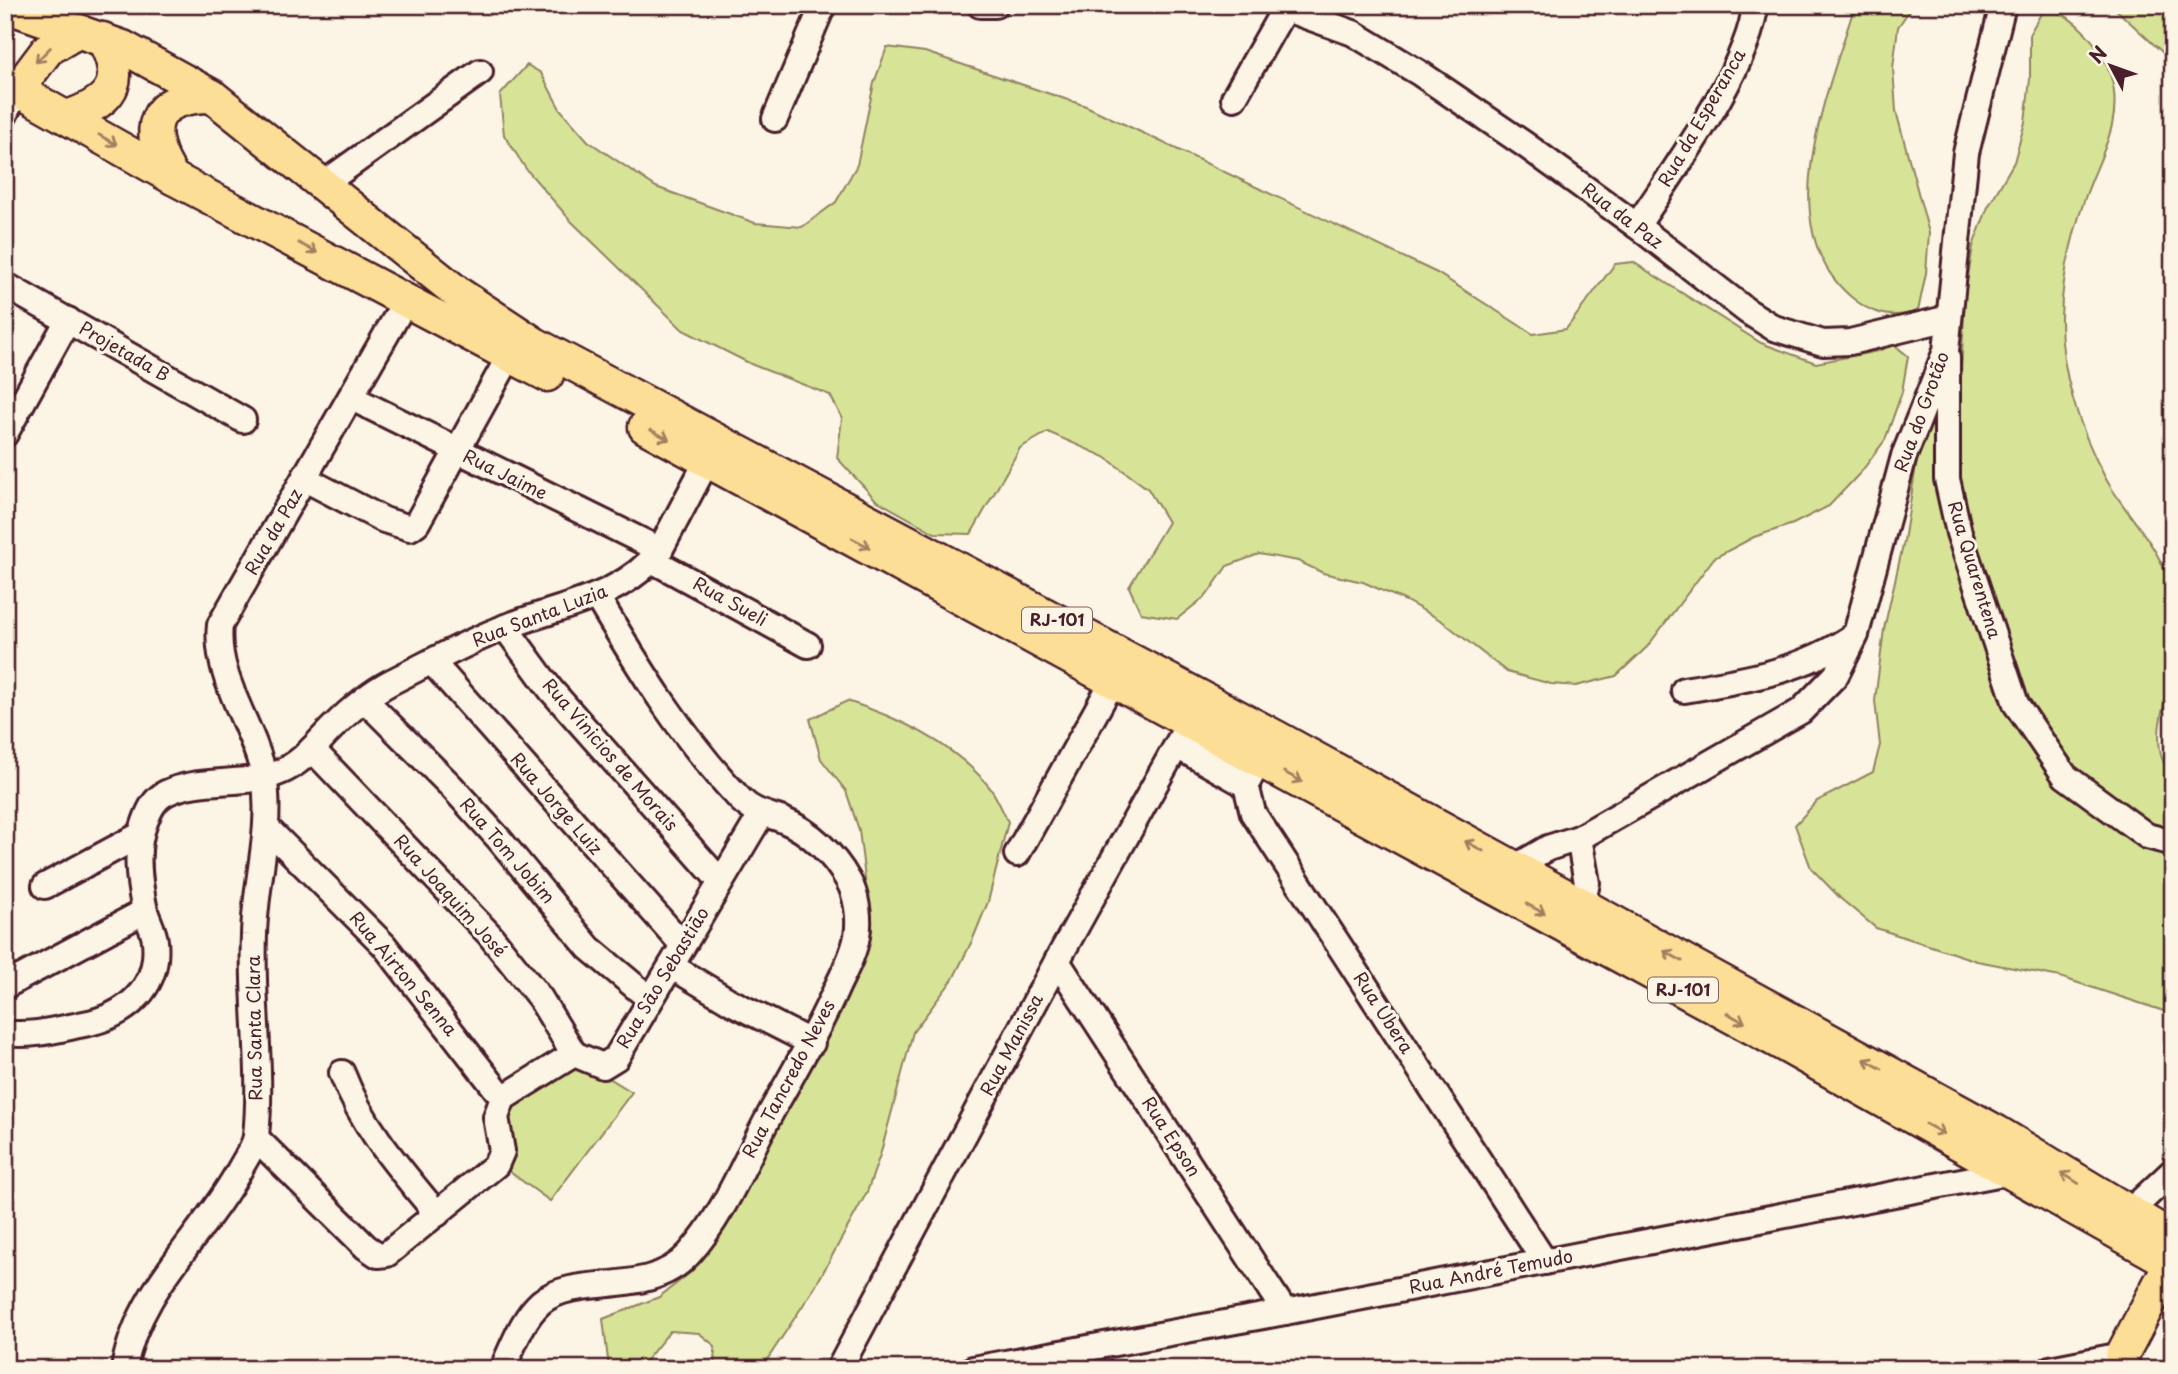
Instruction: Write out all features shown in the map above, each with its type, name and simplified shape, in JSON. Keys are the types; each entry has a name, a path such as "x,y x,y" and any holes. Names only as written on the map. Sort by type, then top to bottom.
{"main road":[{"name":"RJ-101","path":"5,6 91,35 174,73 212,96 459,294 535,344 924,548 1997,1132 2128,1213 2169,1250"},
{"path":"9,96 48,49 91,35 113,57 115,76 110,92 98,105 67,117"},
{"name":"RJ-101","path":"9,96 67,117 173,177 510,355 1112,681 1183,734 1253,772 1773,1038 2008,1172 2169,1250"},
{"path":"173,177 156,147 153,134 156,121 165,107 179,99 212,96"},
{"path":"2123,1362 2169,1250"}],"street":[{"path":"775,119 823,5"},
{"path":"979,5 995,5"},
{"name":"Rua da Esperanca","path":"1637,226 1689,147 1733,70 1753,24 1755,5"},
{"name":"Rua do Grotão","path":"1514,868 1548,848 1578,838 1801,711 1836,675 1856,634 1904,456 1946,351 1966,153 2003,5"},
{"path":"1234,98 1280,7"},
{"name":"Rua da Paz","path":"1280,7 1320,11 1412,68 1637,226 1747,312 1798,338 1823,343 1850,342 1949,318"},
{"path":"322,185 480,72"},
{"name":"Projetada B","path":"5,285 243,420"},
{"name":"Rua da Paz","path":"264,776 221,651 220,625 407,300"},
{"path":"5,434 68,320"},
{"name":"Rua Quarentena","path":"1946,351 1949,373 1947,479 1959,533 2016,704 2065,776 2147,836 2173,843"},
{"path":"305,479 384,520 410,528 417,523 510,355"},
{"name":"Rua Jaime","path":"352,398 656,555"},
{"name":"Rua Santa Luzia","path":"140,835 149,812 164,794 182,787 264,776 288,768 365,700 388,684 505,627 614,589 656,555 707,461"},
{"name":"Rua Sueli","path":"656,555 808,645"},
{"name":"Rua Tancredo Neves","path":"506,1369 506,1361 530,1315 548,1297 651,1278 675,1266 700,1240 812,1043 853,953 858,934 857,905 850,882 817,841 786,821 761,815 741,799 656,695 597,597"},
{"name":"Rua Vinicios de Morais","path":"505,627 551,690 720,881"},
{"path":"1684,690 1792,669 1817,658 1856,634"},
{"name":"Rua Jorge Luiz","path":"432,662 677,955 731,1002 812,1043"},
{"path":"1017,854 1112,681"},
{"name":"Rua Tom Jobim","path":"365,700 499,839 589,948 650,999"},
{"name":"Rua Manissa","path":"839,1369 1057,961 1183,734"},
{"name":"Rua Joaquim José","path":"312,749 489,934 540,998 574,1054"},
{"name":"Rua Ubera","path":"1253,772 1253,813 1545,1262"},
{"name":"Rua Santa Clara","path":"124,1369 134,1329 146,1305 229,1190 256,1138 259,1075 254,932 266,827 264,776"},
{"name":"Rua Sāo Sebastiāo","path":"574,1054 596,1064 610,1064 761,815"},
{"name":"Rua Airton Senna","path":"266,827 384,945 503,1098"},
{"path":"45,886 140,835"},
{"path":"5,1033 38,1032 96,1022 129,1007 143,993 154,963 155,940 145,911 138,859 140,835"},
{"path":"1578,838 1587,883 1582,906"},
{"path":"5,986 145,911"},
{"name":"Rua Epson","path":"1057,961 1285,1312"},
{"path":"256,1138 366,1247 378,1255 387,1254 496,1165 500,1158 500,1146 496,1117 503,1098 574,1054"},
{"path":"342,1073 355,1107 369,1130 437,1214"},
{"path":"2128,1213 2172,1171"},
{"path":"2169,1250 2172,1171"},
{"name":"Rua André Temudo","path":"973,1369 1285,1312 2008,1172"},
{"path":"2050,1369 2123,1362"}],"green space":[{"path":"1855,5 1913,5 1898,27 1893,68 1896,111 1929,233 1926,273 1918,311 1908,314 1881,314 1850,296 1826,267 1813,233 1809,195 1812,156 1832,77"},
{"path":"2046,5 2068,17 2094,44 2107,65 2114,93 2108,139 2085,198 2068,257 2063,287 2062,337 2073,400 2088,441 2114,493 2153,547 2172,593 2173,653 2159,744 2162,758 2173,779 2173,1014 2060,977 1977,961 1876,928 1841,899 1811,868 1795,825 1817,801 1873,772 1880,745 1875,701 1884,629 1904,541 1917,459 1932,423 1958,431 1965,295 1973,246 1988,207 2014,162 2025,122 2030,79 2030,33"},
{"path":"2111,5 2173,5 2173,62"},
{"path":"887,47 925,52 1086,106 1437,273 1533,334 1566,329 1615,264 1633,262 1761,343 1816,363 1878,351 1893,344 1908,356 1902,392 1885,440 1861,472 1829,506 1793,524 1754,537 1714,558 1647,647 1616,676 1576,686 1551,684 1507,672 1442,621 1363,582 1323,573 1298,561 1259,554 1227,566 1207,595 1177,619 1141,613 1129,587 1168,522 1148,489 1105,457 1048,432 1020,448 971,534 935,533 876,500 837,458 842,418 830,395 753,365 683,330 571,221 526,169 504,135 500,95 527,65 541,73 560,109 588,141 656,187 755,223 802,227 836,202 857,165 874,83"},
{"path":"847,701 923,733 973,769 990,788 1008,822 988,902 953,979 913,1032 881,1152 867,1192 815,1287 761,1369 714,1369 715,1346 699,1333 670,1331 639,1369 609,1368 603,1319 659,1297 691,1272 709,1243 869,911 859,830 846,791 821,759 810,719"},
{"path":"570,1064 609,1078 632,1092 550,1201 503,1167 506,1110"}]}
